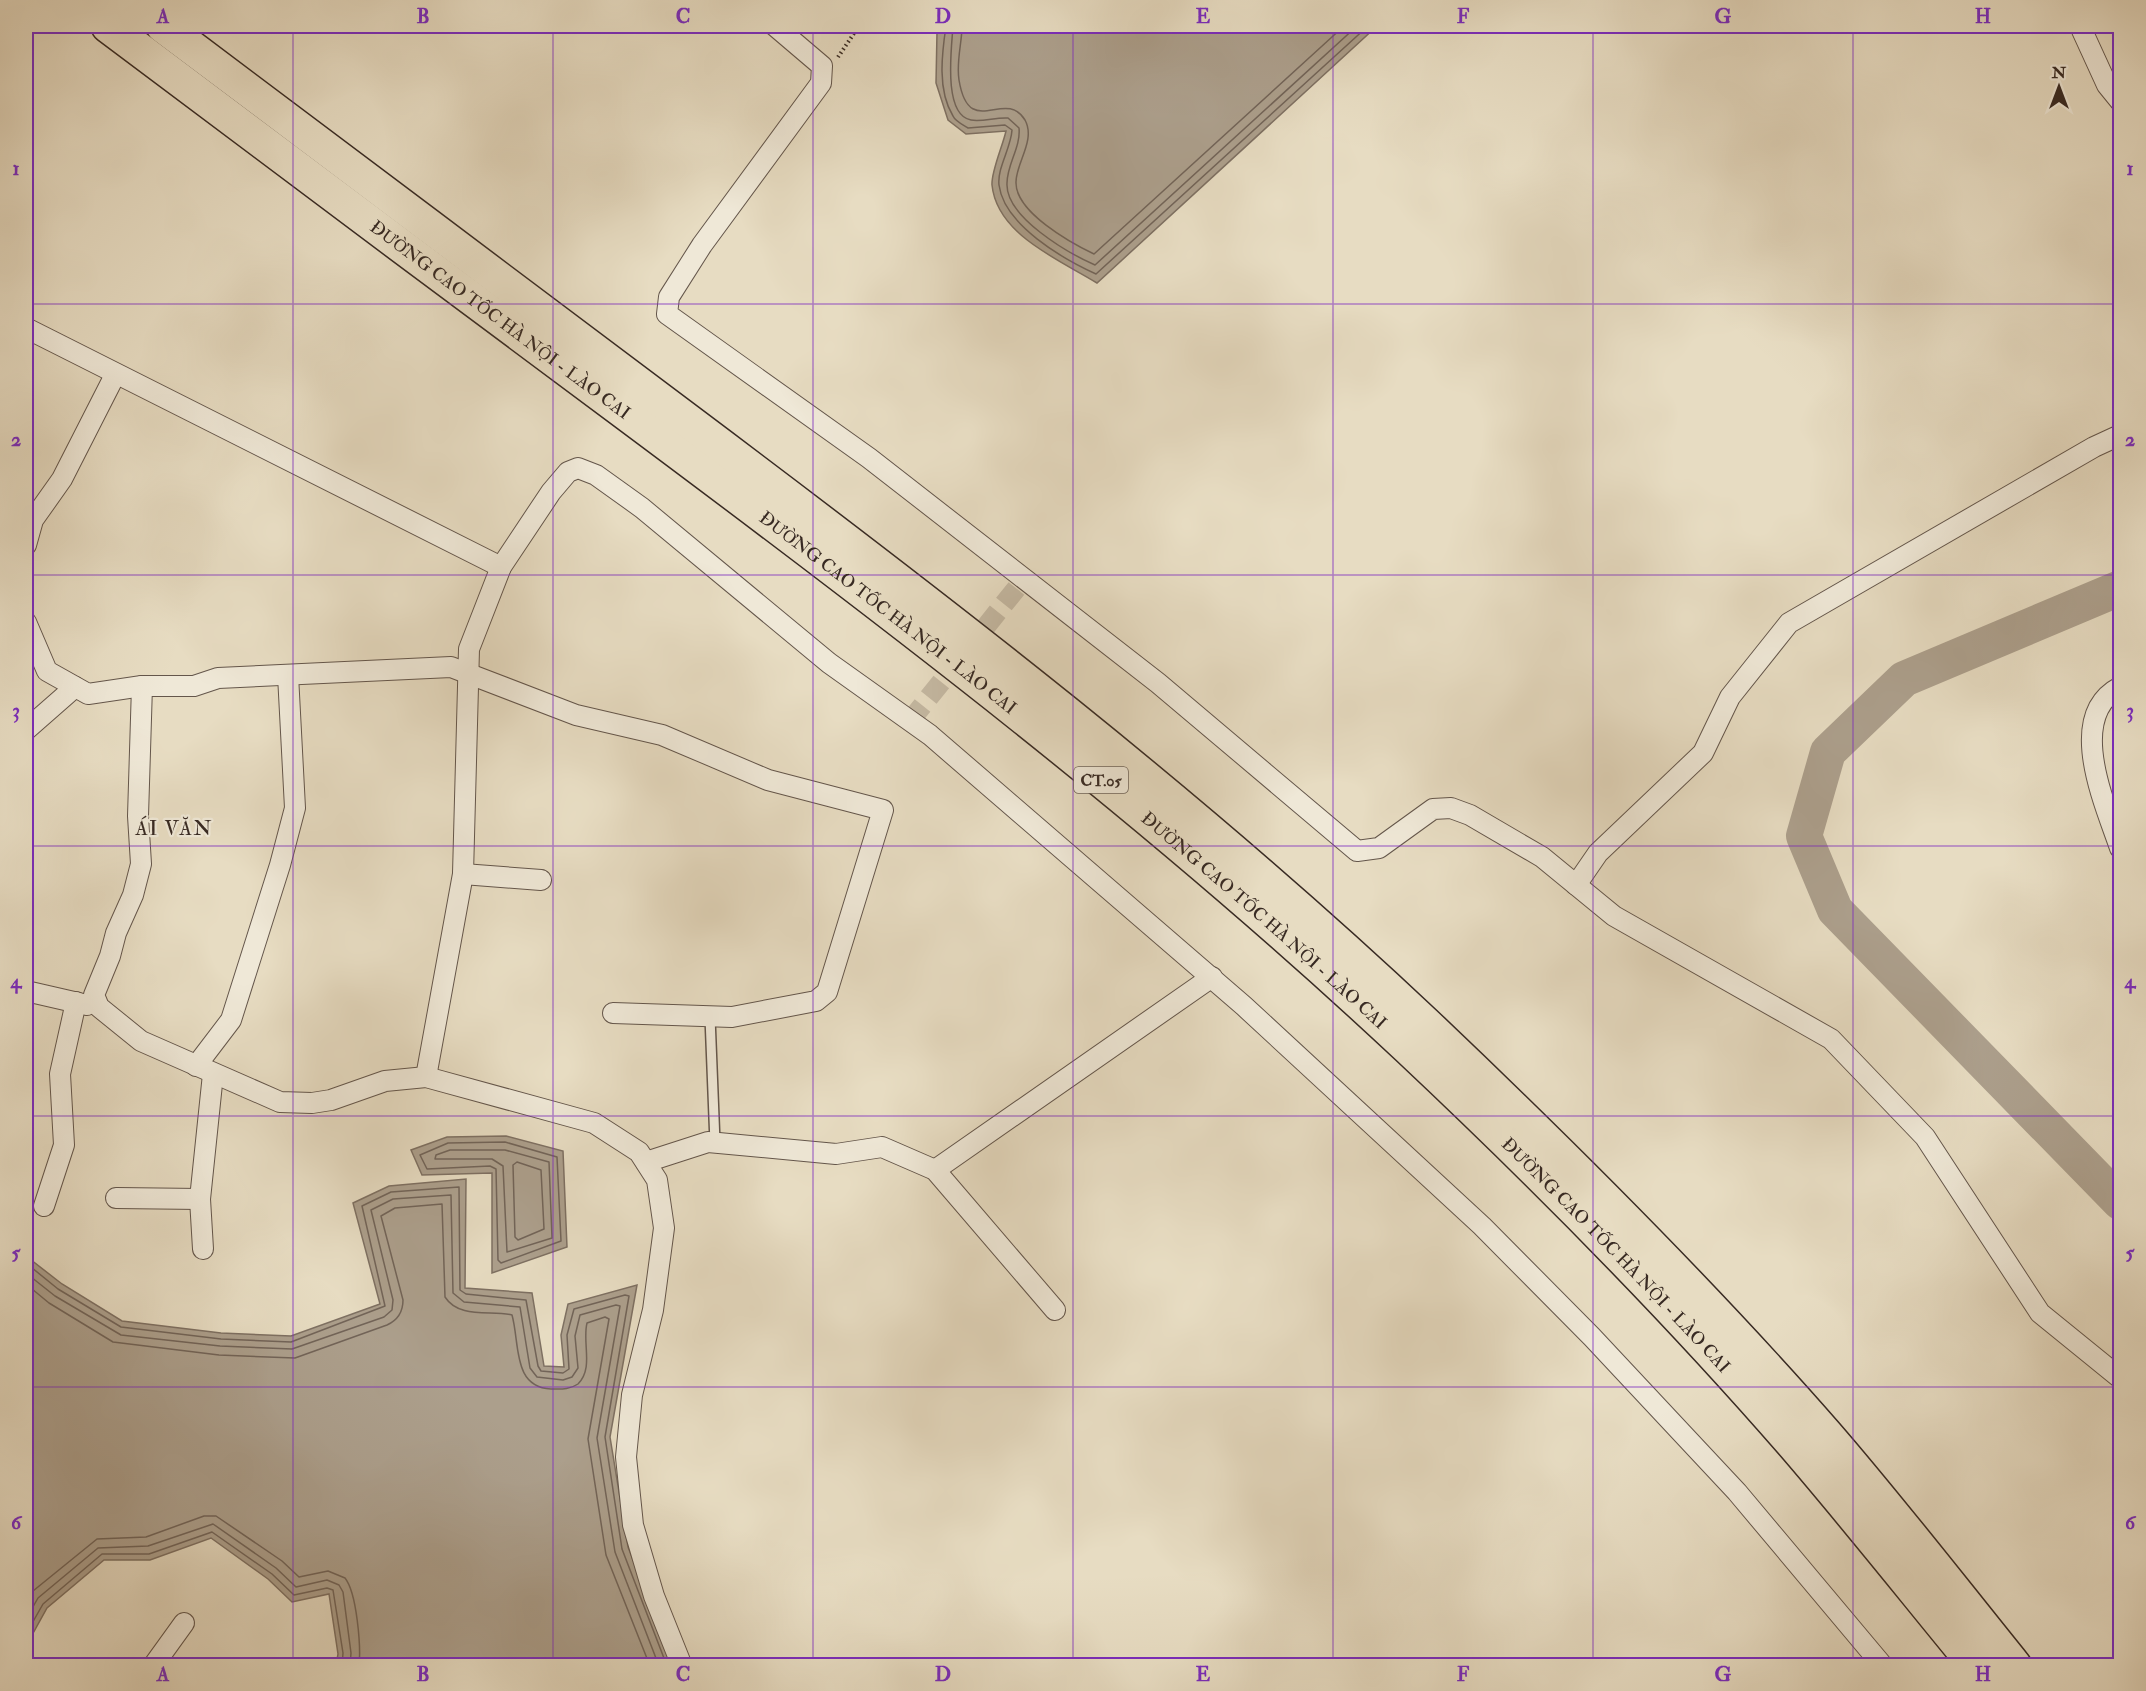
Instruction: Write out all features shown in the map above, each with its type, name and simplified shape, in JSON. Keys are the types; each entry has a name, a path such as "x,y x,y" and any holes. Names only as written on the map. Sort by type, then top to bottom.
{"highway":[{"name":"ĐƯỜNG CAO TỐC HÀ NỘI - LÀO CAI","path":"108,26 857,586 1067,751 1253,910 1405,1046 1564,1199 1674,1314 1793,1444 1976,1665"},
{"name":"ĐƯỜNG CAO TỐC HÀ NỘI - LÀO CAI","path":"163,26 868,557 1084,725 1272,886 1422,1021 1586,1179 1826,1435 2015,1665"}],"street":[{"path":"775,26 822,66 821,83 702,245 669,297 667,314 869,459 1141,669 1357,851 1378,848 1433,809 1451,808 1470,814 1542,857 1614,916 1831,1039 1925,1137 2040,1313 2121,1378"},
{"path":"2080,26 2107,85 2121,101"},
{"path":"26,328 115,375 300,465 501,567"},
{"path":"26,544 33,520 62,479 115,375"},
{"path":"1576,885 1598,853 1703,753 1730,697 1790,623 2094,447 2121,435"},
{"path":"426,1077 463,874 469,649 501,567 568,472 578,468 596,475 642,508 829,663 930,735 1212,977 1482,1226 1593,1337 1737,1492 1883,1665"},
{"path":"26,622 47,671 88,694 142,686 194,686 218,678 451,667 576,715 662,735 768,780 883,810 826,992 816,1001 732,1017 613,1013"},
{"path":"203,1249 201,1199 205,1070 231,1020 280,865 295,808 288,675"},
{"path":"99,1007 94,995 110,956 116,933 133,895 141,864 138,816 142,686"},
{"path":"26,730 75,687"},
{"path":"2121,687 2099,704 2091,726 2092,755 2121,848"},
{"path":"463,874 541,880"},
{"path":"935,1170 1212,977"},
{"path":"26,991 99,1007 141,1041 280,1102 312,1103 331,1100 385,1081 426,1077 594,1124 639,1152 657,1180 664,1228 653,1310 632,1395 626,1457 633,1525 654,1596 682,1665"},
{"path":"44,1206 64,1145 60,1074 76,1002"},
{"path":"646,1162 708,1142 836,1154 882,1147 935,1170 1055,1310"},
{"path":"116,1198 201,1199"},
{"path":"153,1665 184,1623"}],"lane":[{"path":"710,1017 715,1143"}],"path":[{"path":"821,83 859,26"}],"water":[{"path":"941,26 1377,26 1097,283 1032,244 1005,218 996,203 992,185 993,173 1006,131 966,134 948,120 936,83 937,32"},
{"path":"506,1136 563,1151 567,1247 492,1273 492,1173 422,1175 411,1150 447,1137"},
{"path":"466,1179 465,1288 532,1293 544,1366 564,1367 561,1335 568,1304 637,1285 610,1437 628,1547 674,1665 336,1665 338,1654 329,1594 292,1602 268,1579 211,1538 150,1560 104,1560 47,1608 26,1646 26,1256 62,1284 122,1321 221,1333 291,1336 380,1304 353,1203 389,1186"}],"waterway":[{"path":"2120,588 1904,679 1828,752 1804,836 1835,910 2120,1202"}],"tunnel":[{"path":"910,721 1024,579"}],"district":[{"name":"ÁI VĂN","path":"174,828"}]}
